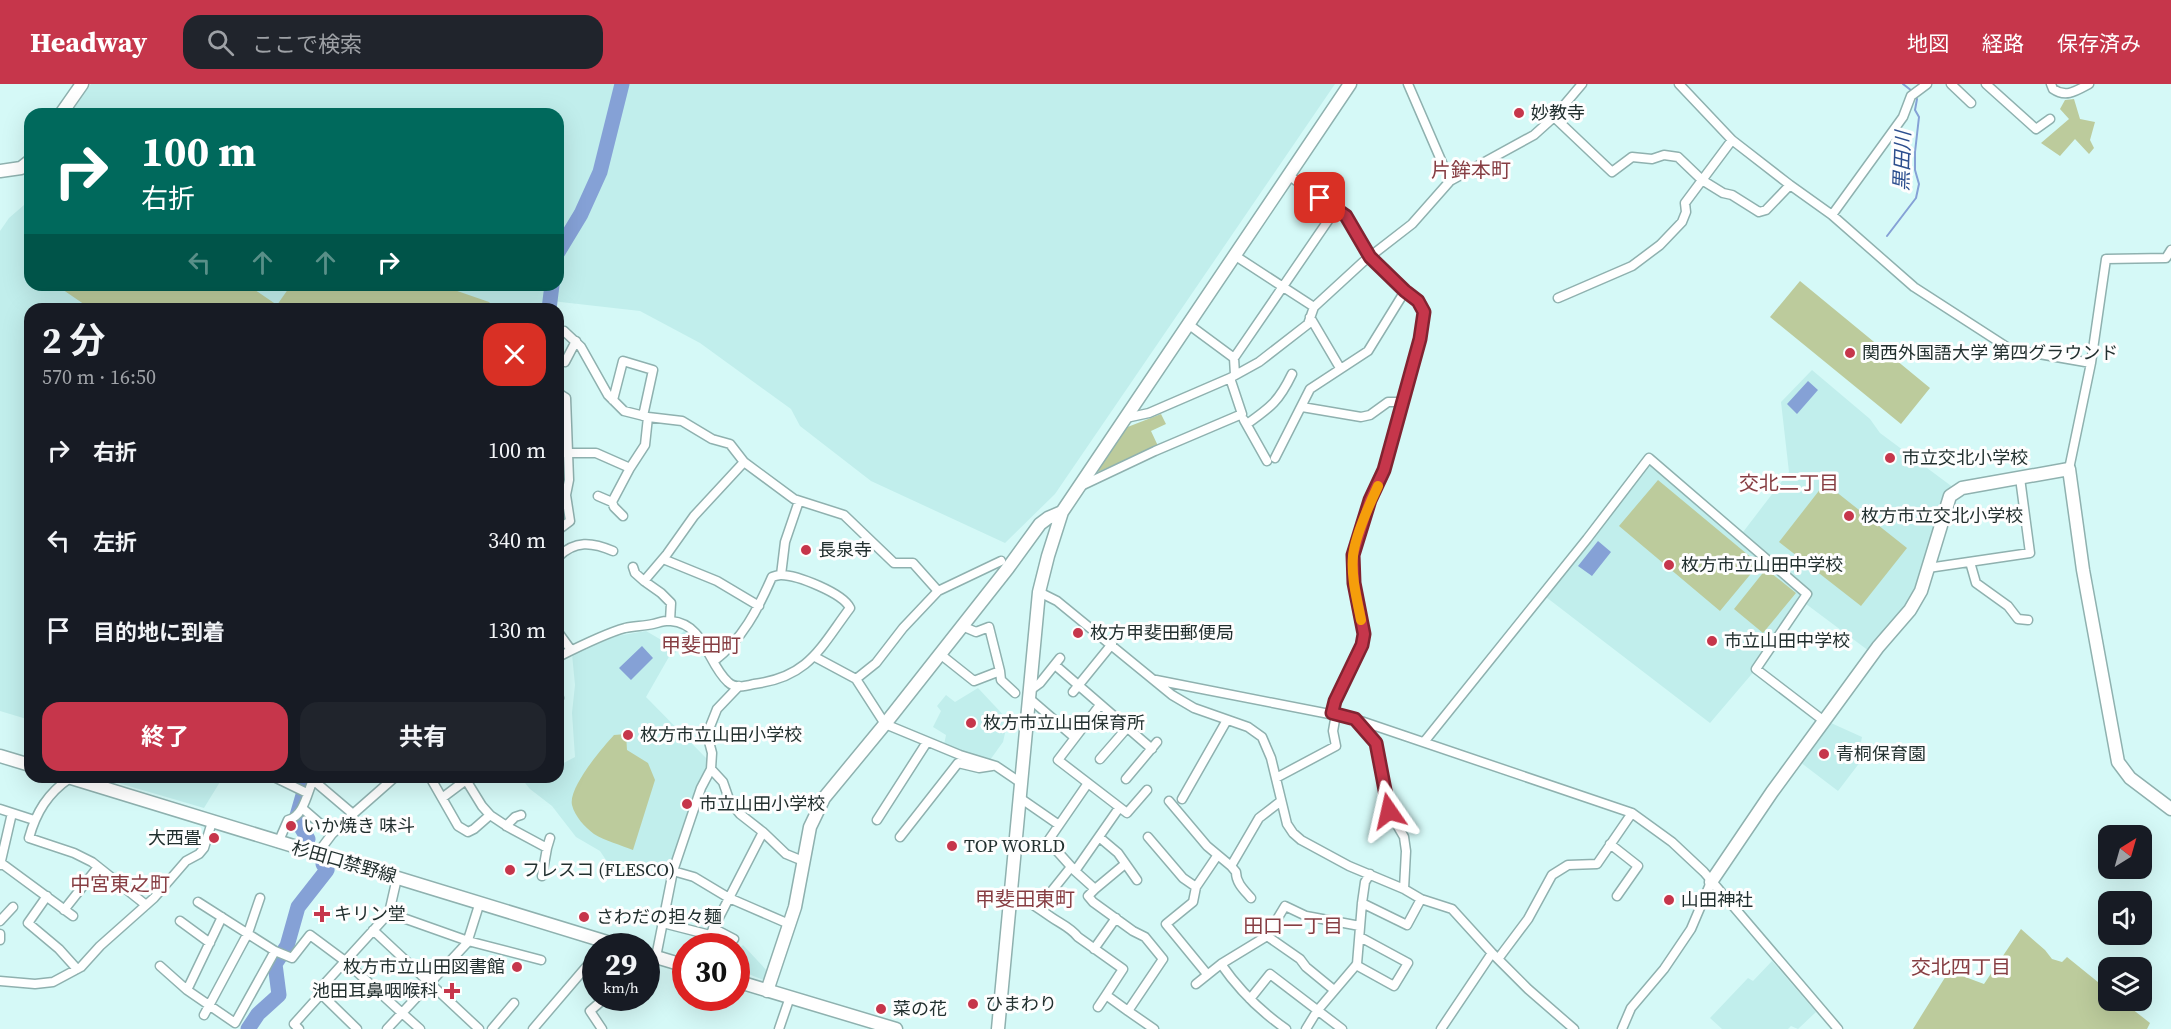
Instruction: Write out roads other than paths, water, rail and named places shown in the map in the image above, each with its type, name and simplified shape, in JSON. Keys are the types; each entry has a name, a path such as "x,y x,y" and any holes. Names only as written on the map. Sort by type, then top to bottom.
{"street":[{"path":"65,108 82,84"},
{"path":"998,1029 1039,592 1062,512 1350,84"},
{"path":"1408,84 1450,181"},
{"path":"1126,418 1149,413 1232,377 1259,362 1308,324 1314,307 1370,257 1412,224 1450,181 1534,135 1554,117 1582,84"},
{"path":"1679,84 1732,140 1832,215 1914,287 2010,349 2091,363"},
{"path":"1832,215 1903,117 1914,93 1926,84"},
{"path":"1951,84 1971,103"},
{"path":"1986,84 2036,129 2050,119"},
{"path":"2051,84 2053,89 2064,94 2075,92 2089,84"},
{"path":"1554,117 1612,172 1632,157 1652,159 1664,155 1678,157 1702,180 1759,212 1766,210 1790,185"},
{"path":"1558,298 1632,266 1660,245 1682,222 1686,212 1685,204 1732,140"},
{"path":"0,171 24,166"},
{"path":"1276,778 1336,746 1333,731 1335,701 1362,645 1364,634 1354,583 1353,555 1370,500 1384,470 1420,339 1424,312 1418,301 1370,257 1346,216 1288,175"},
{"path":"1336,209 1234,357 1232,377 1242,414 1271,460 1310,389 1368,351 1405,291"},
{"path":"2171,250 2166,258 2106,259 2091,363 2069,469 2083,570 2118,762 2130,778 2171,809"},
{"path":"1234,255 1314,307"},
{"path":"1310,317 1340,368"},
{"path":"1188,324 1234,357"},
{"path":"564,331 582,347 608,395 624,411 682,421 712,439 730,444 744,462 799,501 844,515 894,563 912,563 938,591"},
{"path":"565,363 576,341"},
{"path":"612,502 645,445 646,416 653,370 623,361 613,400"},
{"path":"1247,424 1271,407 1282,394 1292,374"},
{"path":"564,397 566,398 569,480 566,495 570,521 564,526"},
{"path":"1302,407 1361,417 1370,415 1388,402 1403,402"},
{"path":"1080,486 1242,414"},
{"path":"564,453 596,453 630,468"},
{"path":"1424,742 1649,458 1808,594 1756,669 1824,721"},
{"path":"644,581 694,516 744,462"},
{"path":"1622,1029 1631,1008 1664,969 1691,929 1711,882 1772,792 1878,647 1910,609 1921,591 1950,496 1962,488 2069,469"},
{"path":"1928,568 2030,553 2020,478"},
{"path":"598,496 612,502 623,516"},
{"path":"781,575 785,542 799,501"},
{"path":"767,990 795,907 810,827 824,798 962,626 1005,564 1040,524 1062,512"},
{"path":"564,551 585,543 613,551"},
{"path":"663,559 717,581 759,606"},
{"path":"1971,562 1976,583 2008,606 2018,619 2028,620"},
{"path":"856,679 876,663 903,627 938,591 1005,564"},
{"path":"633,567 635,573 671,603 670,621"},
{"path":"564,654 624,628 670,621 688,627 703,642 714,661 729,683 739,687 783,679 804,667 850,608 847,601 822,586 781,575 772,577 759,606 730,649 714,661"},
{"path":"1039,592 1058,601 1172,695 1194,708 1248,727 1262,737 1271,758 1287,824 1293,833 1301,840 1349,866 1404,889 1421,899 1452,909 1528,989 1574,1029"},
{"path":"962,626 976,632 989,627 1001,680 1015,693"},
{"path":"564,640 571,650"},
{"path":"1076,689 1112,644"},
{"path":"940,654 974,681 1000,671"},
{"path":"814,657 856,679 885,724 927,742 996,766 1021,783"},
{"path":"1030,695 1057,661 1076,689 1100,705 1127,728 1155,745 1126,779"},
{"path":"1156,680 1334,713 1632,813 1672,842 1704,872 1838,1029"},
{"path":"659,933 673,871 701,788 711,770 712,753 707,734 717,709 739,687"},
{"path":"1030,695 1074,737"},
{"path":"1100,705 1058,760 1127,813 1147,790"},
{"path":"1355,719 1376,743 1389,811 1404,837 1406,851 1404,889"},
{"path":"1182,799 1227,720"},
{"path":"1100,759 1127,728"},
{"path":"877,820 927,742"},
{"path":"0,756 24,763"},
{"path":"900,837 958,763 979,768 996,766"},
{"path":"711,770 723,782 730,802 740,814 764,832 786,854 803,861"},
{"path":"61,783 44,801 34,820 29,838 74,853 98,867 146,905"},
{"name":"杉田口禁野線","path":"88,783 278,843 480,902 582,938"},
{"path":"286,783 305,792"},
{"path":"278,843 288,820 299,813 305,792 311,783"},
{"path":"319,783 353,814"},
{"path":"317,854 353,814 388,783"},
{"path":"433,783 458,825 468,831 474,829 490,814"},
{"path":"442,798 462,783"},
{"path":"468,783 482,806 490,814 547,848"},
{"path":"1088,783 1048,841 1095,889"},
{"path":"1020,798 1059,825"},
{"path":"1169,801 1217,856 1231,866 1242,888 1251,898"},
{"path":"1231,866 1259,818 1281,801"},
{"path":"1039,907 1099,837 1119,808"},
{"path":"0,809 34,820"},
{"path":"12,813 1,864 73,916"},
{"path":"299,813 333,834"},
{"path":"1441,1029 1495,956 1528,919 1552,874 1568,865 1597,864 1632,813"},
{"path":"507,826 520,815"},
{"path":"0,981 35,984 53,982 77,969 99,946 146,905 186,861 199,854 204,848 212,822"},
{"path":"663,923 710,935 764,832"},
{"path":"1099,837 1118,853 1137,880"},
{"path":"1148,837 1172,860 1183,878 1196,887"},
{"path":"542,876 550,838"},
{"path":"1610,844 1638,866 1617,896"},
{"path":"1207,974 1166,924 1193,902 1196,887 1217,856"},
{"path":"1125,864 1088,896 1133,931 1145,937 1163,959 1128,1011"},
{"path":"64,910 98,867"},
{"path":"673,871 694,877 729,898 789,924"},
{"path":"1306,1029 1317,1011 1356,965 1365,882 1370,874"},
{"path":"357,1029 318,991 389,913 397,878"},
{"path":"1011,892 1039,907 1123,969 1098,1007"},
{"path":"46,896 28,923 59,949 77,969"},
{"path":"204,1015 248,933 261,897"},
{"path":"1362,903 1407,926 1421,899"},
{"path":"198,902 279,952 292,957 310,935 345,961 420,1029"},
{"path":"387,1029 468,941 480,902"},
{"path":"1196,984 1221,964 1267,936 1285,906 1306,916 1360,926"},
{"path":"0,921 13,907"},
{"path":"389,913 468,941 541,960"},
{"path":"187,990 222,917"},
{"path":"1094,949 1116,918"},
{"path":"180,921 210,943"},
{"path":"713,928 723,933"},
{"path":"373,930 479,1029"},
{"path":"0,934 0,940"},
{"path":"1267,936 1300,959 1306,967 1334,990"},
{"path":"1356,965 1394,986 1408,963 1360,937"},
{"path":"160,966 187,990 235,1023 279,952"},
{"path":"1221,964 1239,990 1286,1029"},
{"path":"533,1029 582,972"},
{"path":"1250,999 1270,974 1342,1029"},
{"path":"750,985 870,1025 896,1029"},
{"path":"299,1029 294,1024 321,994"},
{"path":"1106,995 1154,1029"},
{"path":"779,1029 790,997"},
{"path":"492,1029 514,1003"},
{"path":"590,1011 602,1029"}],"water":[{"path":"1808,381 1818,390 1797,414 1787,404"},
{"path":"1598,541 1611,552 1592,576 1578,566"},
{"path":"642,646 653,658 631,680 619,668"}],"waterway":[{"path":"564,242 581,214 600,172 622,84"},
{"name":"黒田川","path":"1903,84 1912,91"},
{"name":"黒田川","path":"1887,236 1916,198 1919,184 1915,170 1919,117 1915,110 1917,99 1915,96"},
{"path":"550,303 551,291"},
{"path":"304,783 303,795 296,819 308,839"},
{"path":"248,1029 258,1014 279,995 275,964 287,946 298,907 327,870 323,864"}],"place":[{"name":"妙教寺","path":"1519,113"},
{"name":"関西外国語大学 第四グラウンド","path":"1850,353"},
{"name":"市立交北小学校","path":"1890,458"},
{"name":"枚方市立交北小学校","path":"1849,516"},
{"name":"長泉寺","path":"806,550"},
{"name":"枚方市立山田中学校","path":"1669,565"},
{"name":"枚方甲斐田郵便局","path":"1078,633"},
{"name":"市立山田中学校","path":"1712,641"},
{"name":"枚方市立山田保育所","path":"971,723"},
{"name":"枚方市立山田小学校","path":"628,735"},
{"name":"青桐保育園","path":"1824,754"},
{"name":"市立山田小学校","path":"687,804"},
{"name":"いか焼き 味斗","path":"291,826"},
{"name":"大西畳","path":"214,838"},
{"name":"TOP WORLD","path":"952,846"},
{"name":"フレスコ (FLESCO)","path":"510,870"},
{"name":"山田神社","path":"1669,900"},
{"name":"キリン堂","path":"322,914"},
{"name":"さわだの担々麺","path":"584,917"},
{"name":"枚方市立山田図書館","path":"517,967"},
{"name":"池田耳鼻咽喉科","path":"452,991"},
{"name":"ひまわり","path":"973,1004"},
{"name":"菜の花","path":"881,1009"}],"district":[{"name":"片鉾本町","path":"1471,170"},
{"name":"交北二丁目","path":"1789,483"},
{"name":"甲斐田町","path":"701,645"},
{"name":"中宮東之町","path":"120,884"},
{"name":"甲斐田東町","path":"1025,899"},
{"name":"田口一丁目","path":"1293,926"},
{"name":"交北四丁目","path":"1961,967"}]}
